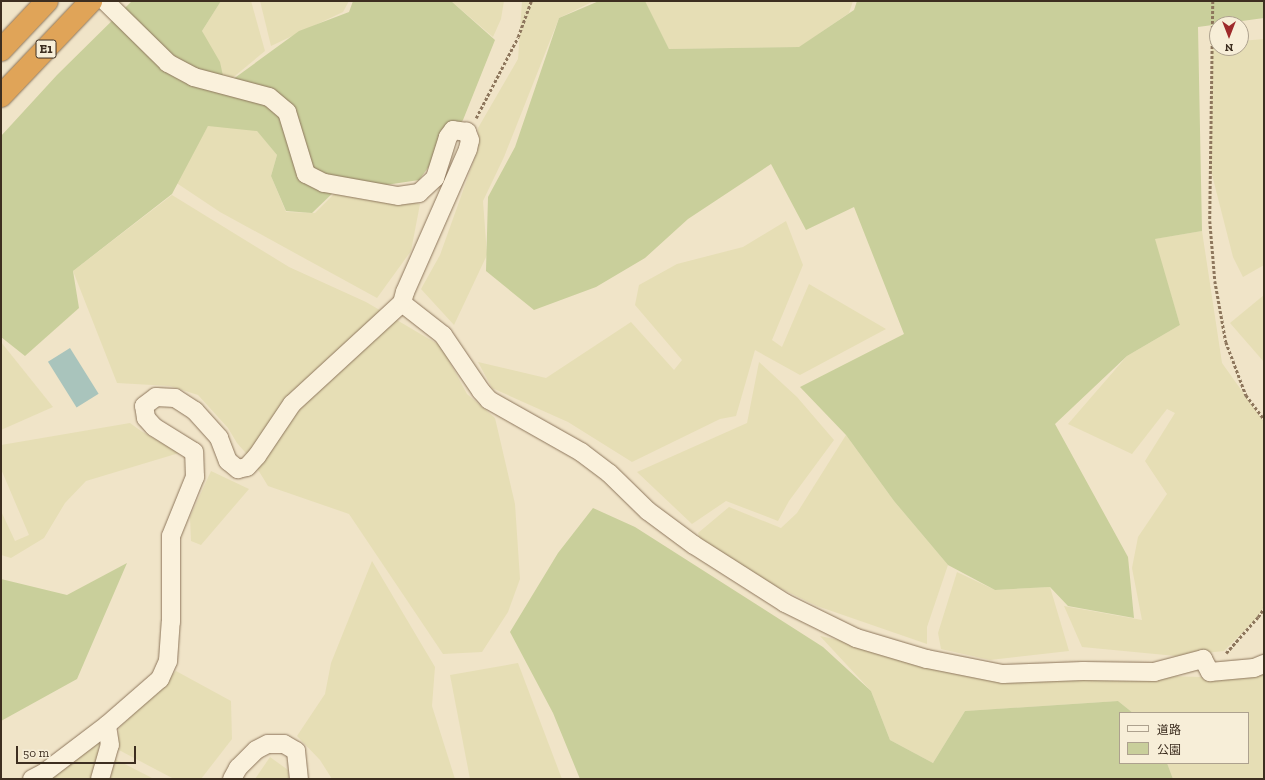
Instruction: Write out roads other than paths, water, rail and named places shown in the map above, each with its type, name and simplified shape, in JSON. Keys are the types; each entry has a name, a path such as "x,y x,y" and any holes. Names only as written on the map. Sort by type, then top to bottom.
{"highway":[{"name":"E1","path":"1,50 47,1"},
{"name":"E1","path":"1,96 91,1"}],"street":[{"path":"32,779 44,773 108,725 160,679 168,661 171,622 171,536 195,476 194,452 154,427 146,418 144,406 156,397 175,398 195,411 219,438 228,461 238,469 247,468 257,456 292,404 402,303 405,292 468,149 470,140 467,132 453,130 450,134 435,178 420,193 398,196 324,183 306,174 287,112 269,97 194,77 168,63 105,1"},
{"path":"402,303 443,335 481,391 490,400 581,452 609,473 648,511 694,545 785,603 856,638 927,658 1003,674 1083,670 1154,672 1203,658 1210,672 1254,668 1264,664"},
{"path":"100,779 110,745 108,725"},
{"path":"232,779 238,768 256,750 268,744 284,744 296,751 299,779"}],"water":[{"path":"70,348 99,394 77,408 48,362"}]}
